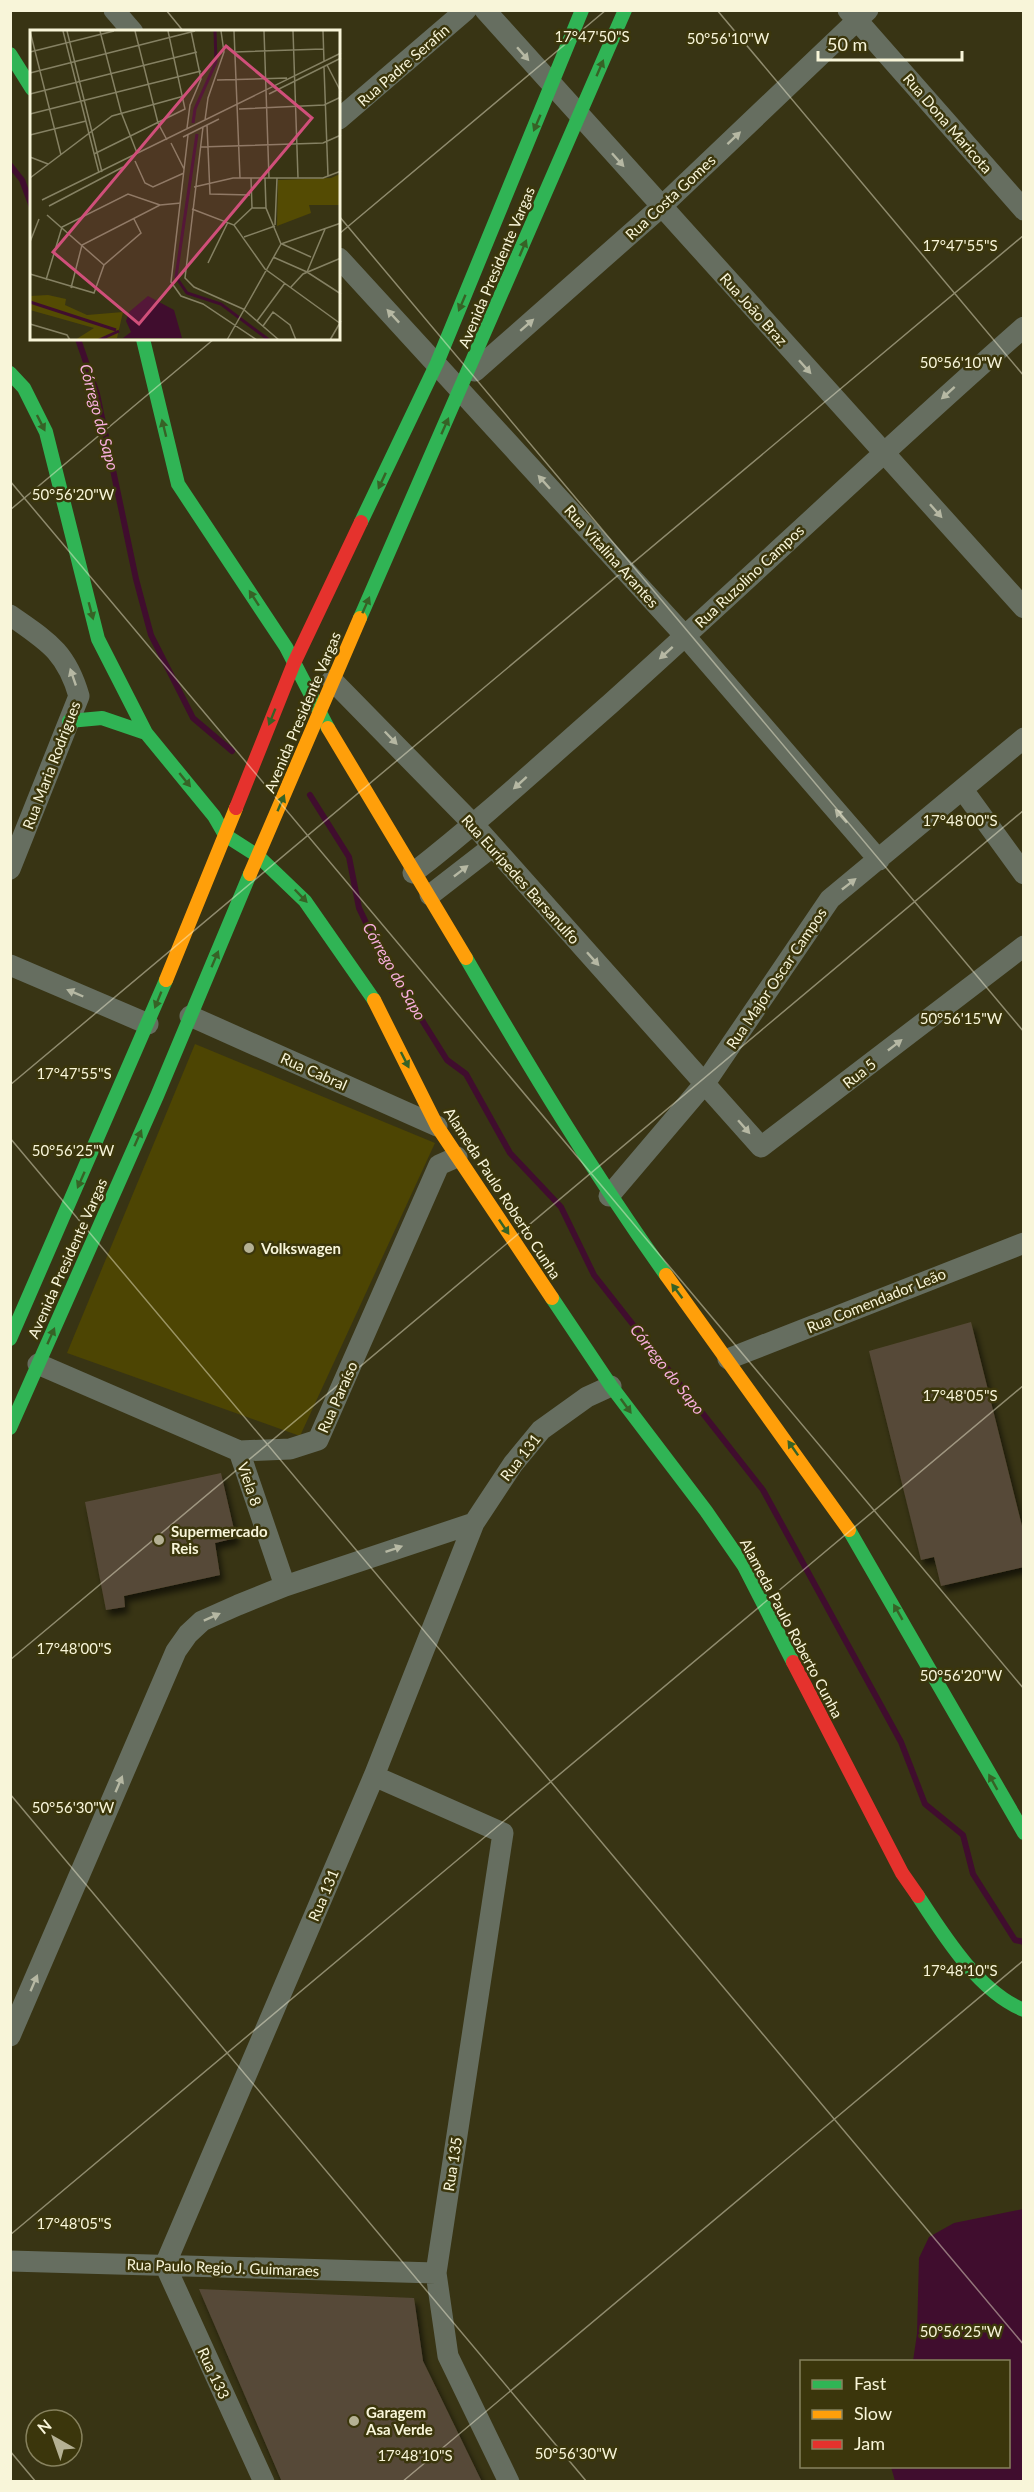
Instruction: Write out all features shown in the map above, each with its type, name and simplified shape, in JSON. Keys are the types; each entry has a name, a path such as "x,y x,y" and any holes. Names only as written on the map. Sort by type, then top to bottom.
{"street":[{"path":"114,10 131,30"},
{"name":"Rua Padre Serafin","path":"340,118 466,10"},
{"name":"Rua João Braz","path":"485,10 1023,608"},
{"name":"Avenida Presidente Vargas","path":"10,1339 18,1302 148,1024 294,663 437,363 582,10"},
{"name":"Avenida Presidente Vargas","path":"10,1428 190,1016 320,714 332,680 464,384 625,10"},
{"name":"Rua Costa Gomes","path":"464,384 661,207 858,14"},
{"name":"Rua Dona Maricota","path":"858,14 1023,210"},
{"path":"10,54 30,86"},
{"name":"Rua Vitalina Arantes","path":"340,259 437,363 464,384 879,860"},
{"name":"Rua Ruzolino Campos","path":"413,873 474,825 685,636 882,452 1023,327"},
{"path":"143,340 178,484 294,663 320,714 413,873 430,895 526,1062 609,1196 841,1516 1023,1833"},
{"name":"Alameda Paulo Roberto Cunha","path":"10,373 24,388 46,432 98,639 146,733 214,816 225,835 258,856 305,901 368,988 438,1126 457,1157 611,1386 706,1511 744,1566 902,1873 952,1948 1007,2003 1023,2010"},
{"name":"Rua Maria Rodrigues","path":"10,615 52,645 71,670 79,696 10,869"},
{"name":"Rua Eurípedes Barsanulfo","path":"332,680 474,825 705,1083"},
{"path":"69,721 102,718 146,733"},
{"name":"Rua Major Oscar Campos","path":"609,1196 705,1083 830,899 1023,738"},
{"path":"963,790 1023,874"},
{"path":"430,895 492,847"},
{"name":"Rua 5","path":"705,1083 761,1148 1023,946"},
{"path":"10,965 148,1024"},
{"name":"Rua Cabral","path":"190,1016 438,1126"},
{"name":"Rua Paraíso","path":"38,1364 239,1451 290,1449 318,1440 439,1165 457,1157"},
{"name":"Rua Comendador Leão","path":"728,1359 1023,1243"},
{"name":"Rua 131","path":"165,2265 374,1776 474,1523 513,1464 541,1430 587,1397 611,1386"},
{"name":"Viela 8","path":"239,1451 285,1586"},
{"path":"10,2036 176,1651 188,1634 202,1621 285,1586 474,1523"},
{"name":"Rua 135","path":"374,1776 503,1833 436,2273 448,2356 509,2481"},
{"name":"Rua Paulo Regio J. Guimaraes","path":"10,2261 436,2273"},
{"name":"Rua 133","path":"165,2265 264,2481"}],"shaded area":[{"name":"Volkswagen","path":"195,1044 435,1143 300,1436 67,1353"},
{"path":"1023,2209 1023,2481 895,2481 891,2468 1010,2468 1010,2360 913,2360 917,2334 919,2258 929,2237 954,2223"}],"building":[{"path":"971,1322 1024,1534 1024,1567 941,1586 934,1557 921,1560 869,1351"},
{"name":"Supermercado Reis","path":"221,1473 236,1538 215,1543 220,1575 124,1596 125,1607 106,1610 85,1502"},
{"name":"Garagem Asa Verde","path":"199,2289 414,2298 423,2361 482,2482 282,2482"}],"waterway":[{"name":"Córrego do Sapo","path":"10,165 22,180 30,202"},
{"name":"Córrego do Sapo","path":"78,340 97,394 136,579 151,635 193,718 232,751"},
{"name":"Córrego do Sapo","path":"310,795 349,857 359,908 380,952 425,1025 447,1060 466,1074 510,1153 561,1207 594,1275 763,1490 901,1742 925,1804 963,1835 973,1874 1015,1940 1024,1942"}],"traffic: fast":[{"path":"361,522 437,363 582,10"},
{"path":"360,618 625,10"},
{"path":"10,54 30,86"},
{"path":"143,340 178,484 286,647 328,728"},
{"path":"10,373 24,388 46,432 98,639 146,733 214,816 225,835 258,856 305,901 374,1000"},
{"path":"69,721 102,718 146,733"},
{"path":"10,1428 157,1096 250,874"},
{"path":"466,958 562,1119 666,1275"},
{"path":"10,1339 166,980"},
{"path":"552,1298 611,1386 706,1511 744,1566 793,1662"},
{"path":"849,1530 1024,1833"},
{"path":"918,1896 951,1945 978,1977 1008,2002 1024,2010"}],"traffic: slow":[{"path":"250,874 360,618"},
{"path":"328,728 466,958"},
{"path":"166,980 236,808"},
{"path":"374,1000 437,1126 552,1298"},
{"path":"666,1275 849,1530"}],"traffic: jam":[{"path":"236,808 294,663 361,522"},
{"path":"793,1662 902,1873 918,1896"}],"place":[{"name":"Volkswagen","path":"249,1248"},
{"name":"Supermercado Reis","path":"159,1540"},
{"name":"Garagem Asa Verde","path":"354,2421"}]}
